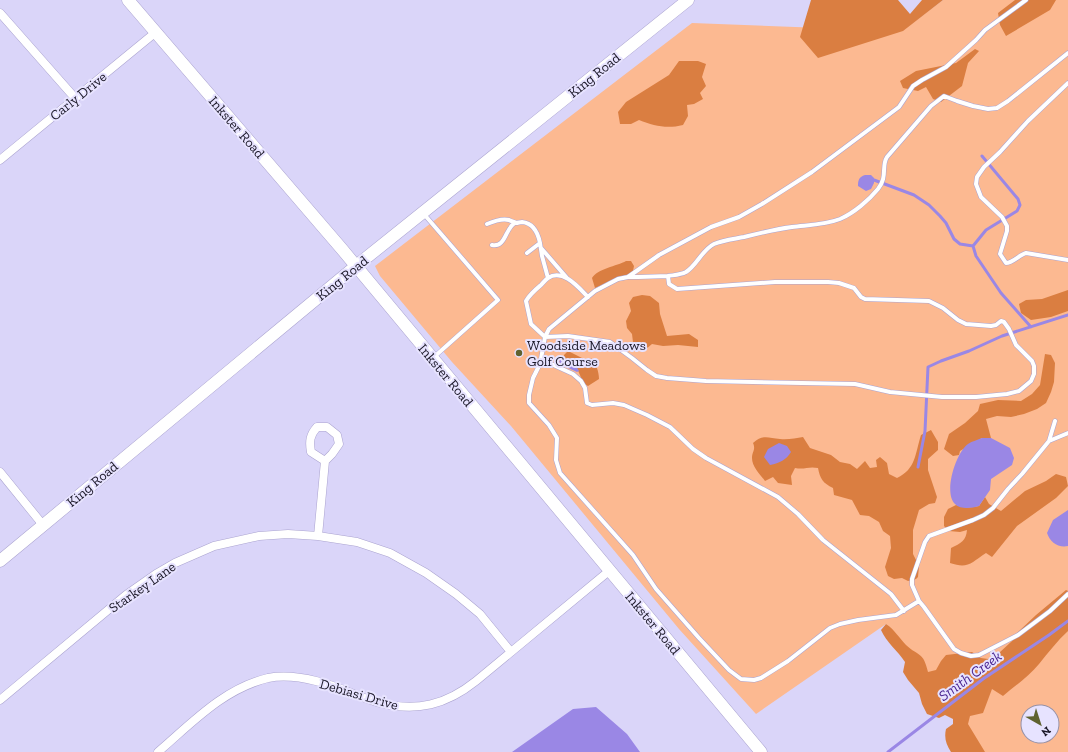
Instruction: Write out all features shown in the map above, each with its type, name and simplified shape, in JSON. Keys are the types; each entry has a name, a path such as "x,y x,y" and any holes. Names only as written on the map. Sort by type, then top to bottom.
{"street":[{"name":"Inkster Road","path":"128,0 356,266 761,752"},
{"name":"King Road","path":"0,561 356,266 688,0"},
{"path":"0,13 75,98"},
{"name":"Carly Drive","path":"0,160 156,32"},
{"path":"318,536 325,461"},
{"path":"0,472 43,525"},
{"name":"Starkey Lane","path":"0,700 126,595 151,577 175,563 214,546 246,538 288,534 318,536 357,542 390,553 426,573 456,594 480,614 511,652"},
{"name":"Debiasi Drive","path":"158,752 215,703 245,685 269,678 300,677 327,684 379,702 406,707 419,707 440,702 457,695 476,681 609,570"}],"lane":[{"path":"919,601 896,615 870,618 840,624 830,628 788,661 761,678 747,680 737,676 720,661 660,594 633,555 560,473 556,460 557,438 549,425 529,402 529,396 533,378 540,364 545,337 549,329 588,297 608,284 628,277 664,252 711,227 750,211 812,172 899,107 913,86 946,67 985,30 1026,0"},
{"path":"628,277 668,276 681,274 714,244 726,240 791,227 832,222 841,218 867,200 879,188 885,173 885,161 894,148 931,106 940,98 944,96 973,106 988,109 997,108 1008,101 1068,53"},
{"path":"1068,83 1028,121 984,167 977,177 978,190 981,197 1002,217 1007,226 1007,231 1000,254 1006,263 1010,263 1026,253 1068,260"},
{"path":"422,213 498,300 432,358"},
{"path":"487,224 496,220 508,220 515,223"},
{"path":"492,245 496,246 501,244 510,226 515,223 522,222 529,224 538,234 548,278"},
{"path":"527,253 540,243"},
{"path":"540,248 568,279 588,297"},
{"path":"568,279 563,276 548,278 530,294 526,301 532,324 545,337 568,336 610,342 656,376 706,381 855,384 890,392 934,396 976,397 1018,391 1026,386 1034,374 1034,366 1032,361 1016,345 1004,322 1001,321 996,325 991,326 966,324 958,320 943,308 929,301 865,299 861,297 854,288 839,283 815,281 775,282 677,289 669,284 668,276"},
{"path":"540,364 549,363 573,374 581,381 587,403 592,405 613,403 647,414 670,427 693,449 706,458 786,503 823,540 891,594 904,611"},
{"path":"1054,421 1049,441 993,508 984,515 934,533 926,539 912,579 912,585 919,601 954,649 971,656 979,655 1018,635 1050,611 1068,594"},
{"path":"1049,441 1068,433"}],"shaded area":[{"path":"811,0 898,0 910,14 922,0 943,0 903,31 818,58 800,37"},
{"name":"Woodside Meadows Golf Course","path":"943,0 1068,0 1068,752 977,752 886,624 756,714 679,629 511,426 452,362 380,276 375,266 692,23 902,31"},
{"path":"1015,0 1056,0 1050,10 1006,36 1000,25 998,13"},
{"path":"975,49 979,51 968,63 962,86 941,102 933,99 926,87 918,91 903,88 900,81 916,71 956,63"},
{"path":"679,61 698,61 706,64 702,77 706,86 700,93 703,99 694,104 687,105 688,116 683,125 671,127 661,126 639,120 631,124 620,124 618,112 626,102 669,75"},
{"path":"865,175 871,175 874,178 874,183 871,189 866,191 858,186 859,179"},
{"path":"626,261 631,261 634,266 633,271 595,288 592,278 598,272"},
{"path":"1068,290 1068,311 1051,317 1031,320 1021,313 1019,304 1026,300 1042,299"},
{"path":"642,295 650,296 659,303 660,314 667,336 689,334 698,340 698,347 678,345 663,346 652,344 646,349 638,350 633,342 632,334 627,328 626,321 631,311 629,303 633,297"},
{"path":"568,351 584,359 591,358 597,368 599,379 588,386 585,384 577,369 564,360 564,355"},
{"path":"1045,354 1051,355 1055,363 1054,382 1046,403 1037,409 1024,414 1011,417 997,416 986,419 991,438 982,438 960,451 959,455 953,456 944,449 949,434 965,423 978,411 980,404 998,400 1021,401 1032,394 1040,385"},
{"path":"560,360 571,363 579,371 577,372 564,366 559,362"},
{"path":"931,430 938,442 938,450 928,459 928,470 937,497 935,503 929,504 919,510 913,530 913,554 919,566 918,577 908,581 902,578 894,579 888,576 885,567 891,548 890,536 883,531 879,522 869,516 860,515 852,500 834,495 833,488 822,480 818,468 795,468 791,476 792,485 778,483 773,477 765,481 752,461 754,447 753,443 760,438 766,437 786,439 803,437 810,448 831,455 840,462 850,464 857,469 865,461 870,468 877,467 876,460 880,457 887,463 889,474 897,478 908,470 914,460 921,435"},
{"path":"982,438 991,438 1010,448 1014,458 1012,465 991,479 990,490 979,506 963,508 957,506 952,499 950,491 952,473 959,455 964,448 970,443"},
{"path":"779,443 787,446 791,452 782,461 770,465 764,457 768,449"},
{"path":"1056,474 1066,477 1068,486 1056,498 1017,526 992,557 986,553 969,564 956,565 950,563 951,548 958,545 962,541 967,530 960,532 949,531 944,526 944,517 948,509 956,505 962,507 979,506 985,497 989,504 1001,511 1025,491 1046,481"},
{"path":"1068,510 1068,546 1061,546 1052,542 1047,533 1053,520"},
{"path":"1066,590 1068,591 1068,631 1026,677 1003,696 992,689 983,713 970,716 968,724 985,752 951,752 945,735 946,729 953,724 953,719 945,715 939,718 927,714 919,693 903,672 905,662 886,639 881,630 886,624 889,626 910,649 922,657 928,672 936,670 946,655 972,652 981,658 988,659 999,653 1036,615"},
{"path":"596,707 627,734 640,752 512,752 573,709"}],"waterway":[{"path":"982,156 1018,199 1020,205 1017,211 986,230 973,246 976,256 1001,293 1031,327"},
{"path":"874,180 914,195 929,205 940,216 946,223 954,239 960,244 973,246"},
{"path":"918,467 925,431 928,367 1002,336 1068,315"},
{"name":"Smith Creek","path":"888,752 983,679 1068,621"}],"place":[{"name":"Woodside Meadows Golf Course","path":"519,353"}]}
